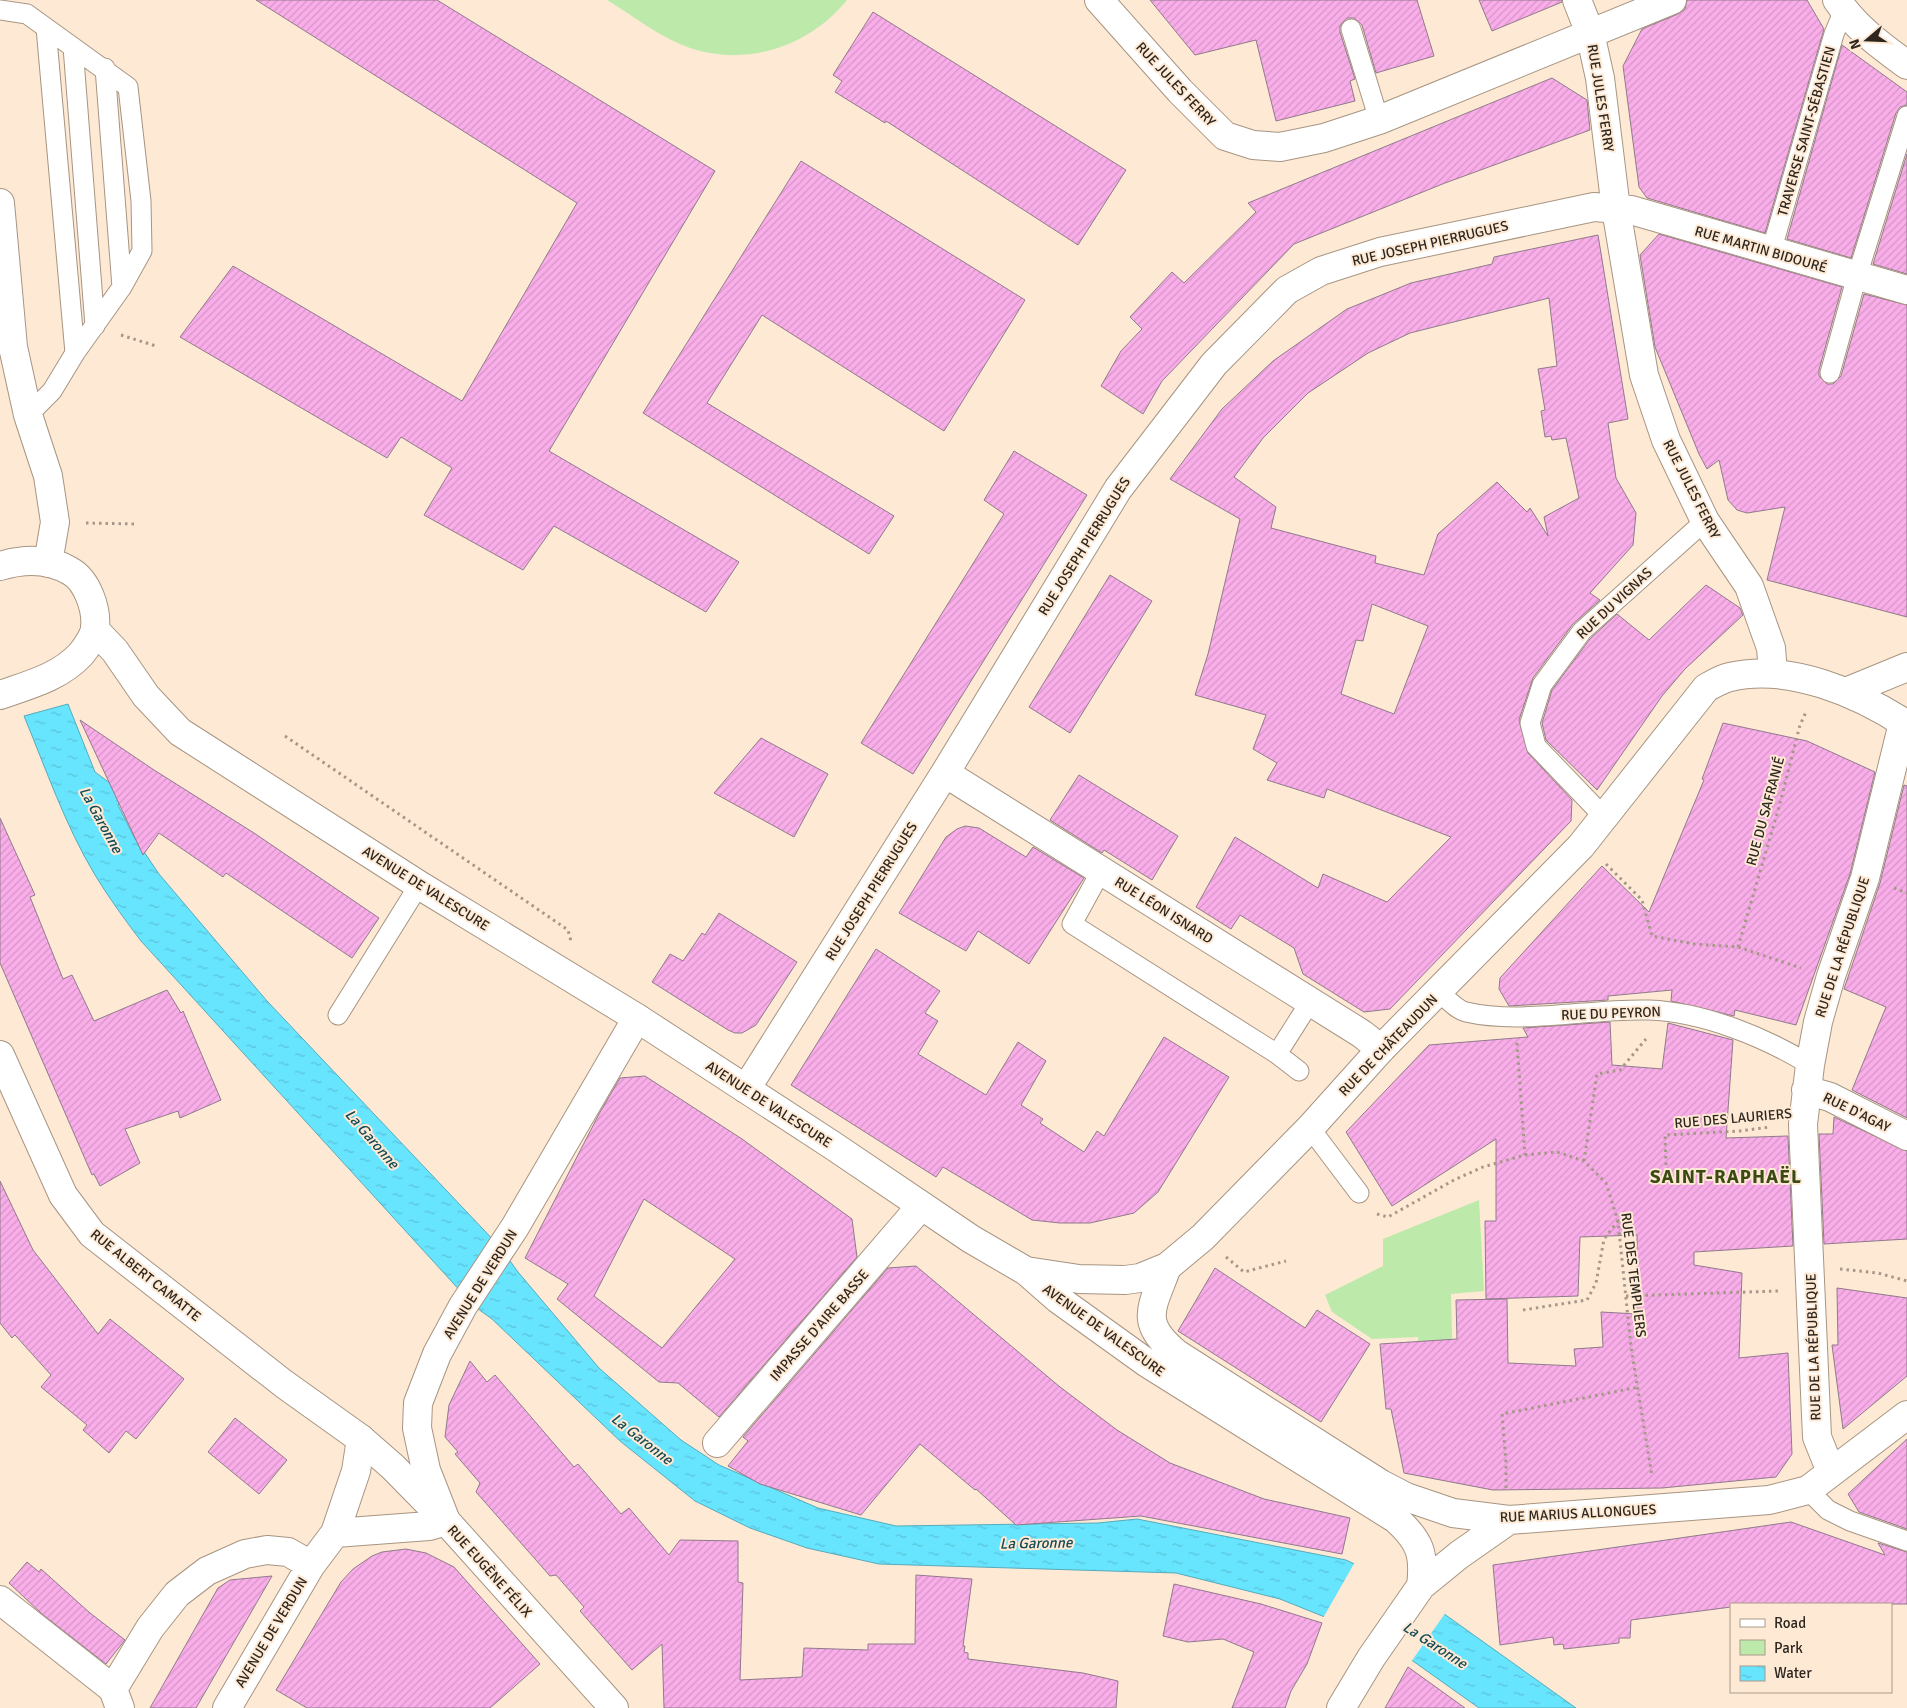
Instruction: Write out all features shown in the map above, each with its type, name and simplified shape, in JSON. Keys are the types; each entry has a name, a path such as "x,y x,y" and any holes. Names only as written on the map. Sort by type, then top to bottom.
{"street":[{"name":"RUE JULES FERRY","path":"1099,0 1180,91 1225,136 1253,145 1280,147 1324,138 1379,120 1590,33 1600,78 1616,208 1638,351 1644,375 1666,440 1705,521 1749,586 1772,648 1773,674"},
{"path":"1577,0 1590,33 1672,0"},
{"path":"1841,5 1873,40 1907,65"},
{"path":"0,203 13,347 28,415 48,476 55,522 48,563"},
{"name":"RUE JOSEPH PIERRUGUES","path":"746,1089 945,773 1118,489 1214,364 1287,290 1320,271 1380,252 1594,206 1616,208"},
{"name":"RUE MARTIN BIDOURÉ","path":"1616,208 1631,210 1907,290"},
{"path":"0,566 31,560 48,563 72,571 86,588 94,609 95,630 81,653 49,678 0,694"},
{"name":"AVENUE DE VALESCURE","path":"95,630 115,651 146,696 180,732 419,885 582,982 970,1239 1026,1271 1058,1299 1146,1363 1396,1519 1409,1530 1422,1554 1421,1586"},
{"path":"1846,692 1907,667"},
{"name":"RUE DE CHÂTEAUDUN","path":"1026,1271 1080,1279 1125,1280 1140,1278 1167,1267 1203,1237 1310,1128 1381,1049 1581,846 1605,818 1654,751 1706,688 1728,677 1751,673 1773,674 1820,683 1846,692 1905,724"},
{"name":"RUE DE LA RÉPUBLIQUE","path":"1830,1472 1817,1437 1803,1124 1808,1078 1818,1022 1831,976 1865,878 1905,724"},
{"name":"RUE LÉON ISNARD","path":"945,773 1362,1034 1381,1049"},
{"name":"AVENUE DE VERDUN","path":"446,1521 426,1470 417,1428 418,1403 437,1354 463,1306 515,1228 637,1018"},
{"name":"RUE ALBERT CAMATTE","path":"0,1054 63,1195 92,1234 284,1384 361,1439"},
{"name":"RUE D'AGAY","path":"1808,1078 1830,1097 1907,1136"},
{"name":"IMPASSE D'AIRE BASSE","path":"717,1443 921,1206"},
{"name":"RUE MARIUS ALLONGUES","path":"1167,1267 1152,1310 1153,1330 1159,1340 1177,1354 1381,1484 1406,1497 1453,1513 1509,1520 1769,1500 1808,1490 1907,1415"},
{"name":"AVENUE DE VERDUN","path":"227,1708 311,1565 335,1533 356,1471 361,1439"},
{"name":"RUE EUGÈNE FÉLIX","path":"361,1439 393,1467 446,1521 614,1708"},
{"path":"1341,1708 1371,1658 1421,1586 1459,1555 1509,1520"},
{"path":"335,1533 429,1526 446,1521"},
{"path":"0,1600 116,1699 150,1628 177,1594 207,1571 245,1554 268,1550 288,1552 311,1565"}],"lane":[{"name":"TRAVERSE SAINT-SÉBASTIEN","path":"1771,252 1841,5"},
{"path":"0,10 27,14 105,68 128,87 141,201 142,251 122,287 75,352 52,391 28,415"},
{"path":"46,28 75,352"},
{"path":"1351,29 1379,120"},
{"path":"73,47 95,326"},
{"path":"105,68 122,287"},
{"path":"1830,373 1857,276 1907,116"},
{"name":"RUE DU VIGNAS","path":"1605,818 1536,746 1530,723 1542,685 1582,630 1705,521"},
{"path":"1101,871 1072,924 1277,1054 1299,1071"},
{"path":"338,1015 419,885"},
{"name":"RUE DU PEYRON","path":"1439,992 1465,1012 1515,1017 1648,1010 1675,1012 1739,1030 1788,1052 1808,1078"},
{"path":"1277,1054 1310,1002"},
{"path":"1310,1128 1359,1193"},
{"path":"1808,1490 1828,1510 1850,1521 1907,1541"}],"path":[{"path":"55,522 138,524"},
{"name":"RUE DU SAFRANIÉ","path":"1738,947 1779,807 1800,725 1820,683"},
{"path":"285,736 568,930 582,982"},
{"path":"1581,846 1604,863 1642,900 1652,936 1694,944 1738,947 1831,976"},
{"path":"1584,1161 1597,1074 1620,1070 1646,1038 1648,1010"},
{"path":"1515,1017 1525,1155"},
{"name":"RUE DES LAURIERS","path":"1666,1165 1665,1135 1740,1131 1803,1124"},
{"name":"RUE DES TEMPLIERS","path":"1359,1193 1376,1213 1388,1217 1454,1180 1483,1167 1525,1155 1557,1152 1584,1161 1606,1182 1618,1221 1632,1347 1657,1509"},
{"path":"1523,1310 1587,1300 1596,1282 1604,1239 1618,1221"},
{"path":"1203,1237 1244,1272 1286,1261"},
{"path":"1626,1296 1810,1277 1878,1274 1907,1281"},
{"path":"1506,1491 1502,1414 1639,1388"}],"green space":[{"path":"607,0 847,0 832,16 796,41 776,49 755,54 733,55 712,53 679,44 658,33"},
{"path":"1479,1200 1484,1291 1451,1294 1453,1373 1418,1373 1418,1337 1372,1339 1332,1312 1325,1295 1383,1266 1383,1239"}],"water":[{"name":"La Garonne","path":"68,704 95,772 125,794 118,805 134,837 159,874 267,1001 500,1247 518,1272 599,1368 681,1440 719,1465 818,1508 896,1526 1098,1523 1137,1519 1346,1560 1412,1591 1576,1708 1479,1708 1389,1644 1377,1638 1280,1599 1176,1573 879,1564 807,1548 750,1528 695,1501 620,1441 492,1319 474,1306 141,941 95,875 74,837 24,716"}],"pier":[{"path":"1355,1562 1414,1589 1446,1612 1411,1662 1388,1646 1323,1618"}],"building":[{"path":"256,0 437,0 715,171 549,451 739,562 706,612 554,526 523,570 424,515 452,468 401,437 387,458 180,337 233,266 462,401 577,203"},
{"path":"1150,0 1417,0 1434,56 1376,73 1362,25 1354,18 1347,18 1340,26 1340,32 1355,79 1350,81 1355,101 1276,121 1256,40 1195,55"},
{"path":"1479,0 1562,0 1562,2 1492,31"},
{"path":"1687,0 1807,0 1824,29 1765,233 1647,198 1639,187 1623,66 1642,29 1678,14 1685,9"},
{"path":"873,12 1126,170 1078,245 886,121 885,123 835,92 842,81 833,75"},
{"path":"1842,45 1907,92 1907,105 1900,107 1896,113 1851,258 1787,239"},
{"path":"1552,78 1587,100 1590,130 1445,183 1294,244 1162,381 1143,414 1101,386 1121,351 1142,329 1130,317 1172,272 1184,283 1256,212 1248,203"},
{"path":"1907,154 1907,274 1873,264"},
{"path":"801,161 1025,300 944,431 762,315 707,403 894,516 869,554 643,413"},
{"path":"1659,234 1842,287 1819,370 1819,376 1827,384 1833,384 1841,376 1864,294 1907,305 1907,617 1767,580 1785,507 1747,513 1737,510 1728,500 1719,460 1707,469 1699,454 1655,347 1640,255"},
{"path":"1598,235 1628,419 1608,423 1616,478 1636,513 1633,545 1590,593 1600,600 1573,624 1533,678 1519,720 1528,753 1572,800 1571,821 1390,1009 1364,1012 1303,974 1294,948 1240,915 1231,929 1196,907 1235,837 1318,888 1323,874 1387,902 1451,837 1327,789 1324,798 1267,780 1277,763 1253,749 1266,715 1195,695 1208,654 1240,519 1170,479 1222,409 1273,361 1347,309 1411,283 1492,264 1494,257","holes":["1549,298 1557,366 1538,369 1545,410 1541,411 1545,437 1551,436 1552,440 1566,438 1579,498 1544,517 1548,536 1530,508 1527,512 1497,482 1438,534 1424,575 1375,563 1376,556 1271,528 1276,507 1234,477 1263,438 1308,393 1368,353 1410,333","1372,604 1428,626 1394,714 1341,694 1356,640 1363,641"]},
{"path":"1014,451 1087,495 913,774 861,743 1004,514 984,500"},
{"path":"1110,575 1152,601 1070,733 1029,707"},
{"path":"1706,585 1740,608 1743,615 1685,669 1662,696 1597,790 1546,740 1542,723 1552,690 1590,639 1617,614 1649,640"},
{"path":"80,720 154,770 254,833 379,918 352,958 226,873 223,877 159,833 143,855"},
{"path":"1723,723 1807,741 1875,772 1850,874 1796,1025 1735,1010 1734,1016 1671,1001 1672,990 1608,996 1608,1000 1509,1006 1499,989 1500,978 1602,866 1649,912 1704,780 1702,779"},
{"path":"761,738 828,774 794,837 714,793"},
{"path":"1079,775 1178,836 1152,880 1104,850 1102,853 1050,820"},
{"path":"1904,785 1907,786 1907,1118 1852,1090 1886,1007 1844,989 1880,883"},
{"path":"0,818 35,895 30,897 63,979 72,975 94,1021 167,990 181,1013 183,1011 221,1100 180,1118 178,1111 125,1129 140,1163 100,1186 94,1174 92,1175 0,963"},
{"path":"965,826 979,828 1026,857 1033,847 1084,878 1029,964 978,931 966,951 899,913 946,837"},
{"path":"719,913 797,962 756,1025 742,1033 728,1030 652,982 670,954 683,961 702,933 705,935"},
{"path":"876,949 940,991 925,1013 938,1021 918,1054 986,1095 1018,1042 1046,1061 1021,1105 1043,1119 1040,1123 1084,1152 1097,1131 1104,1136 1164,1037 1229,1077 1158,1192 1134,1213 1090,1223 1060,1223 1032,1220 943,1167 936,1177 791,1085"},
{"path":"1610,1022 1612,1065 1662,1069 1668,1023 1733,1040 1726,1138 1788,1136 1793,1246 1694,1252 1694,1265 1742,1273 1739,1358 1788,1353 1792,1454 1776,1477 1662,1488 1493,1490 1404,1473 1391,1409 1386,1409 1380,1344 1457,1339 1456,1300 1507,1299 1508,1363 1576,1366 1574,1349 1603,1347 1601,1312 1637,1314 1637,1235 1580,1237 1578,1296 1486,1299 1485,1221 1496,1221 1496,1139 1392,1206 1346,1132 1429,1045 1528,1037 1523,1028"},
{"path":"645,1076 742,1139 852,1219 857,1257 719,1417 678,1383 659,1382 557,1299 568,1284 525,1258 599,1114 620,1078","holes":["644,1199 735,1259 662,1348 594,1296"]},
{"path":"1834,1117 1907,1151 1907,1239 1824,1244 1819,1134 1833,1134"},
{"path":"0,1181 33,1250 98,1334 110,1319 184,1379 136,1439 126,1431 109,1453 83,1430 87,1425 41,1387 51,1375 15,1335 12,1338 0,1323"},
{"path":"916,1266 1060,1387 1117,1430 1170,1463 1264,1499 1350,1518 1342,1554 1141,1516 1016,1525 976,1489 920,1444 861,1515 760,1484 728,1466 748,1441 743,1437 888,1268"},
{"path":"1215,1268 1305,1328 1317,1310 1370,1344 1321,1422 1178,1331"},
{"path":"1837,1288 1907,1298 1907,1376 1843,1429 1832,1345 1838,1345"},
{"path":"470,1361 487,1382 495,1375 574,1467 578,1464 621,1514 629,1508 669,1555 680,1540 738,1541 738,1582 743,1583 740,1680 802,1677 804,1648 868,1650 868,1644 915,1644 916,1575 972,1579 963,1646 965,1646 964,1652 968,1653 968,1659 1083,1673 1118,1681 1116,1708 664,1708 662,1644 632,1670 580,1611 584,1607 556,1575 550,1576 476,1492 480,1483 455,1454 458,1452 445,1437 449,1405"},
{"path":"235,1418 287,1460 259,1494 208,1452"},
{"path":"1907,1439 1907,1529 1859,1512 1848,1494"},
{"path":"1791,1522 1885,1555 1878,1543 1907,1552 1907,1604 1730,1603 1730,1607 1631,1620 1630,1638 1619,1638 1619,1643 1564,1649 1563,1644 1554,1645 1553,1637 1500,1645 1493,1565"},
{"path":"406,1549 426,1553 454,1567 540,1664 490,1708 307,1708 276,1690 341,1582 353,1569 372,1556 382,1552"},
{"path":"27,1562 39,1572 41,1569 90,1613 125,1640 106,1664 42,1614 9,1583"},
{"path":"272,1576 196,1708 150,1708 218,1588 230,1580"},
{"path":"1174,1584 1261,1604 1322,1623 1307,1664 1291,1691 1285,1708 1232,1708 1254,1652 1223,1639 1188,1642 1163,1636"},
{"path":"1408,1667 1465,1708 1385,1708"}],"district":[{"name":"SAINT-RAPHAËL","path":"1726,1176"}]}
